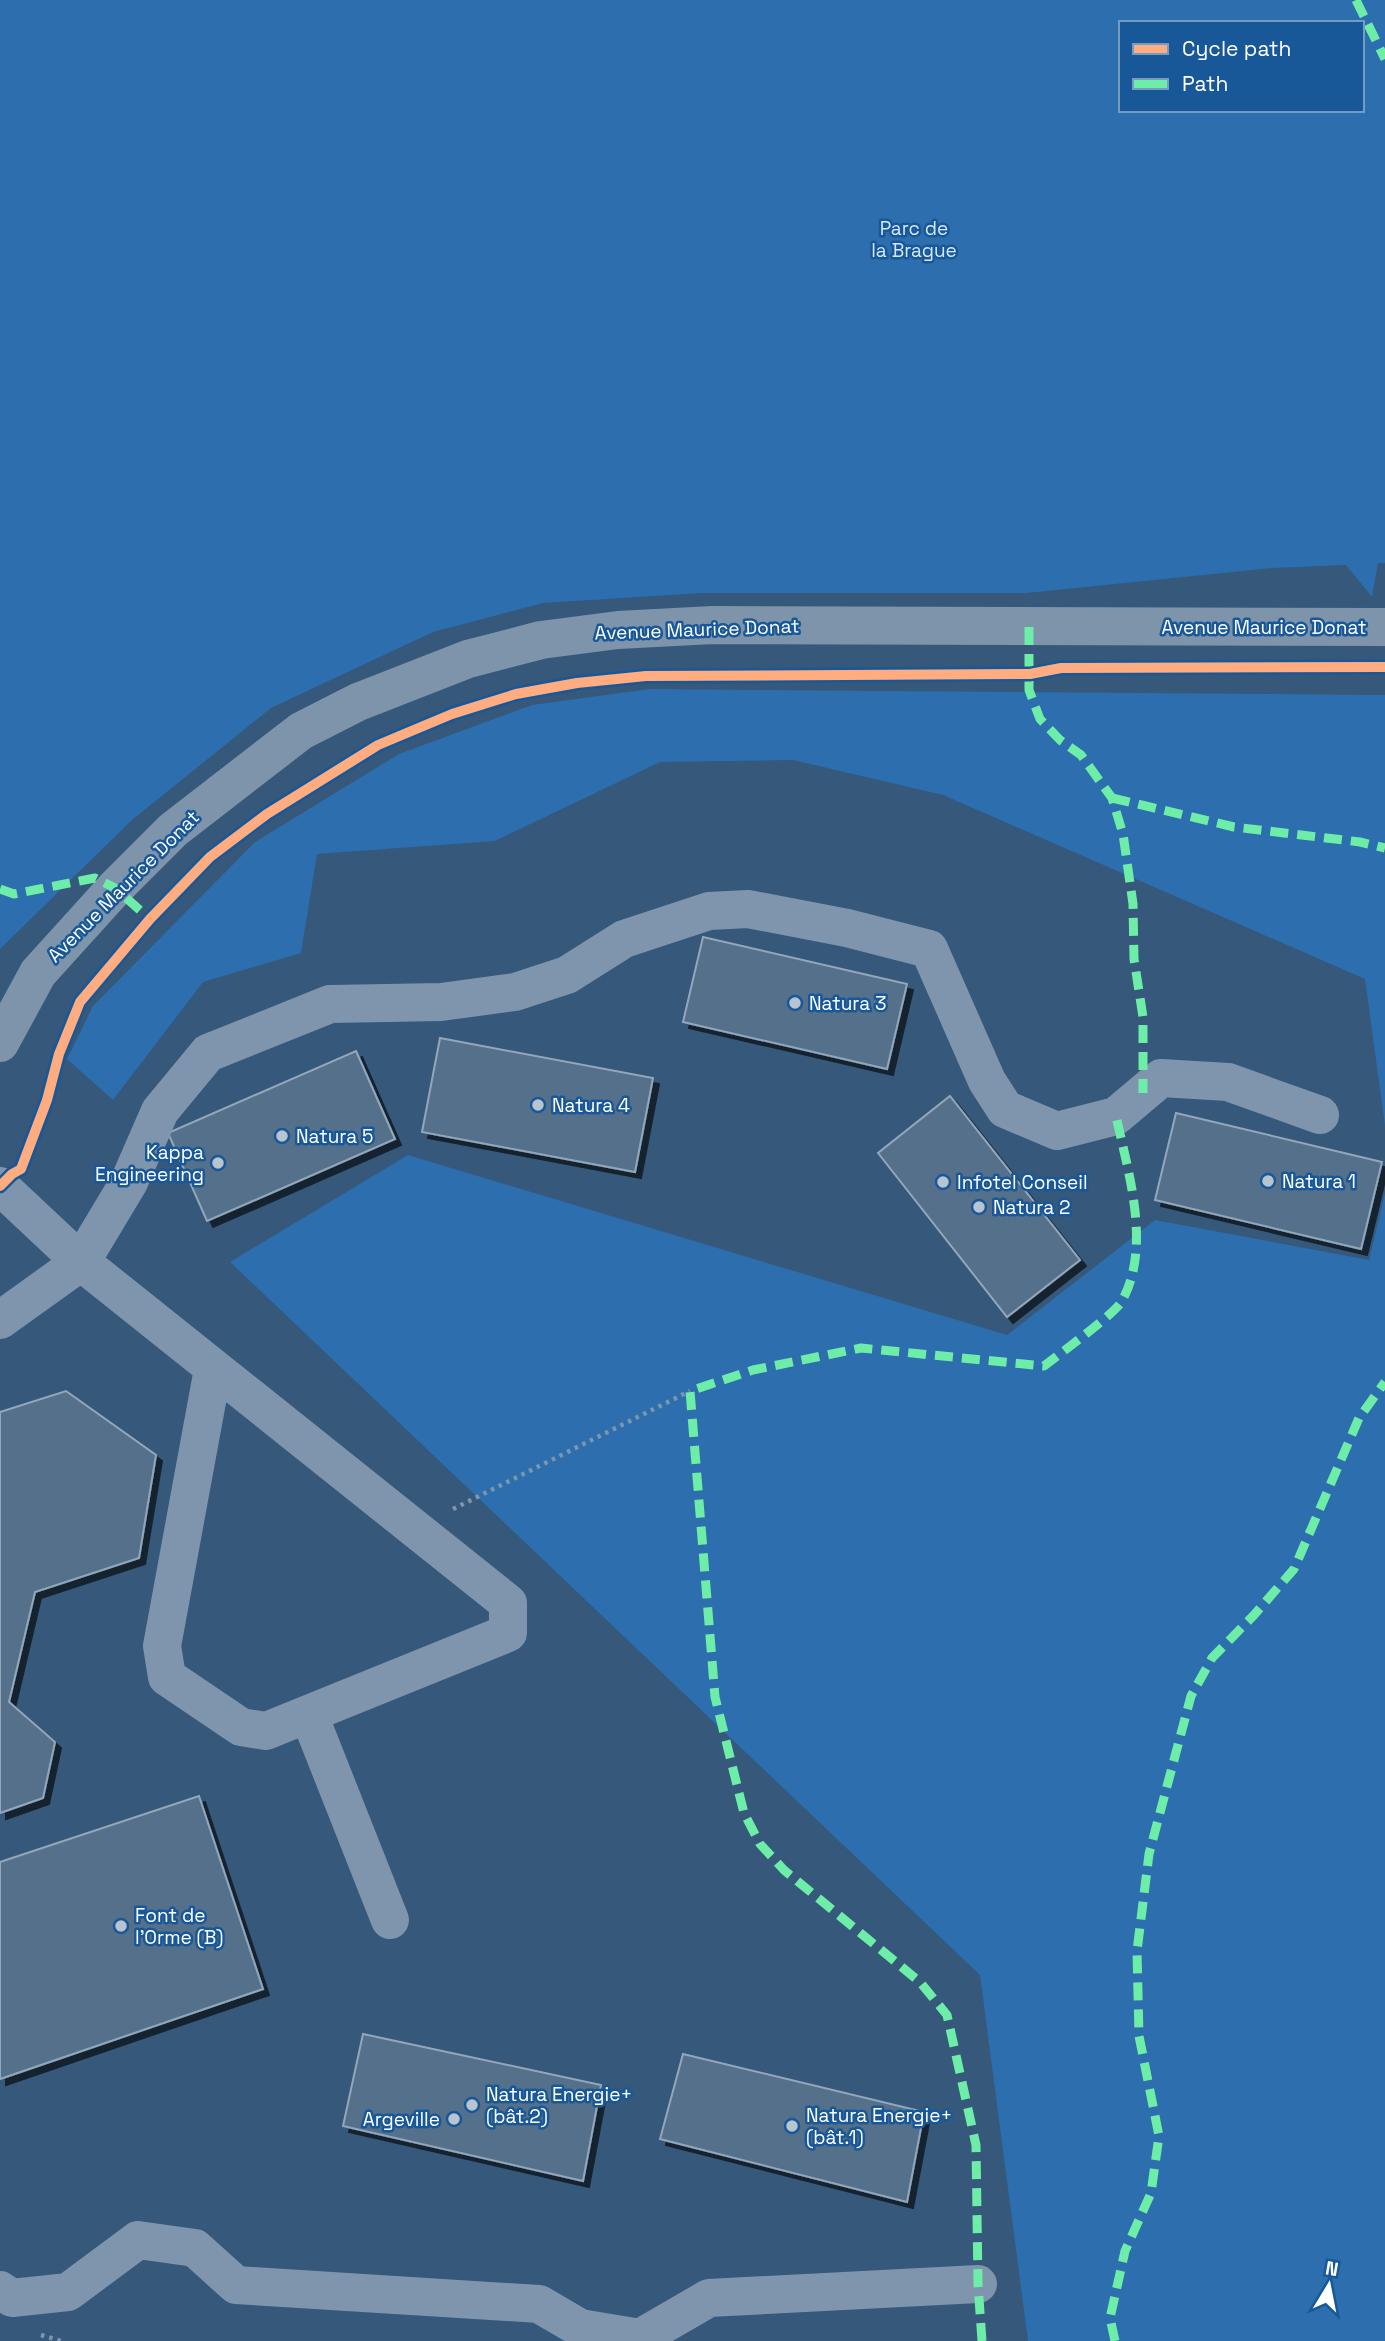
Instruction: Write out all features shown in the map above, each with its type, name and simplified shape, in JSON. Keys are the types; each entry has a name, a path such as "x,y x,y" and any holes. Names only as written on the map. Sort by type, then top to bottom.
{"main road":[{"name":"Avenue Maurice Donat","path":"38,973 115,888 173,830 301,731 358,702 481,656 541,640 618,630 713,625 1385,626"},
{"path":"0,989 38,973"},
{"path":"0,1043 38,973"}],"lane":[{"path":"0,1320 81,1262 129,1182 160,1111 208,1053 330,1004 441,1002 515,992 567,975 624,939 709,911 748,909 847,928 929,949 987,1082 1005,1109 1057,1131 1116,1115 1161,1078 1228,1082 1320,1115"},
{"path":"0,1186 81,1262 508,1602 508,1633 266,1731 241,1727 167,1677 162,1646 213,1369"},
{"path":"309,1715 390,1920"},
{"path":"0,2290 12,2298 68,2292 138,2240 195,2248 236,2285 539,2304 580,2328 640,2338 709,2298 978,2284"}],"path":[{"path":"415,1529 690,1391"}],"green space":[{"name":"Parc de la Brague","path":"0,0 1385,0 1385,563 1378,563 1372,597 1346,565 1272,568 1027,593 703,593 543,603 433,632 271,708 132,820 0,949"},
{"path":"650,689 1385,695 1385,1126 1365,979 943,795 793,760 660,762 495,841 317,854 301,953 203,982 113,1100 67,1059 93,1006 255,842 399,754 532,705"},
{"path":"408,1155 1007,1335 1155,1220 1369,1260 1385,1193 1385,2341 1028,2341 980,1975 230,1262"}],"building":[{"name":"Natura 3","path":"703,937 907,984 887,1069 683,1022"},
{"name":"Natura 4","path":"440,1038 653,1078 635,1172 422,1132"},
{"name":"Natura 5","path":"356,1051 395,1139 207,1221 168,1133"},
{"name":"Natura 2","path":"950,1096 1080,1260 1007,1317 878,1153"},
{"name":"Natura 1","path":"1176,1113 1382,1162 1361,1249 1155,1200"},
{"path":"66,1391 156,1455 139,1558 35,1592 9,1702 55,1742 43,1798 0,1813 0,1412"},
{"name":"Font de l'Orme (B)","path":"199,1796 263,1989 0,2079 0,1862"},
{"name":"Natura Energie+ (bât.2)","path":"363,2034 601,2085 583,2181 343,2126"},
{"name":"Natura Energie+ (bât.1)","path":"683,2054 924,2112 907,2202 660,2139"}],"marked path":[{"path":"1356,0 1385,59"},
{"path":"1029,627 1029,690 1040,719 1060,740 1081,755 1112,798 1123,834 1133,904 1134,959 1143,1017 1143,1093"},
{"path":"1112,798 1234,827 1360,842 1385,848"},
{"path":"0,889 14,894 95,878 115,888 150,919"},
{"path":"982,2341 978,2284 976,2145 947,2015 920,1982 784,1870 760,1844 744,1813 715,1697 690,1391 753,1370 861,1348 1044,1366 1118,1307 1131,1280 1135,1257 1135,1209 1116,1116"},
{"path":"1115,2341 1110,2318 1125,2251 1151,2193 1159,2136 1139,2036 1137,1951 1149,1854 1191,1696 1212,1658 1294,1569 1359,1418 1385,1382"}],"cycle path":[{"path":"0,1186 21,1169 47,1100 59,1054 80,1002 150,919 210,857 267,814 378,745 452,714 516,694 577,683 646,676 1030,674 1061,668 1385,667"}],"place":[{"name":"Natura 3","path":"795,1003"},
{"name":"Natura 4","path":"538,1105"},
{"name":"Natura 5","path":"282,1136"},
{"name":"Kappa Engineering","path":"218,1163"},
{"name":"Natura 1","path":"1268,1181"},
{"name":"Infotel Conseil","path":"943,1182"},
{"name":"Natura 2","path":"979,1207"},
{"name":"Font de l'Orme (B)","path":"121,1926"},
{"name":"Natura Energie+ (bât.2)","path":"472,2105"},
{"name":"Argeville","path":"454,2119"},
{"name":"Natura Energie+ (bât.1)","path":"792,2126"}]}
